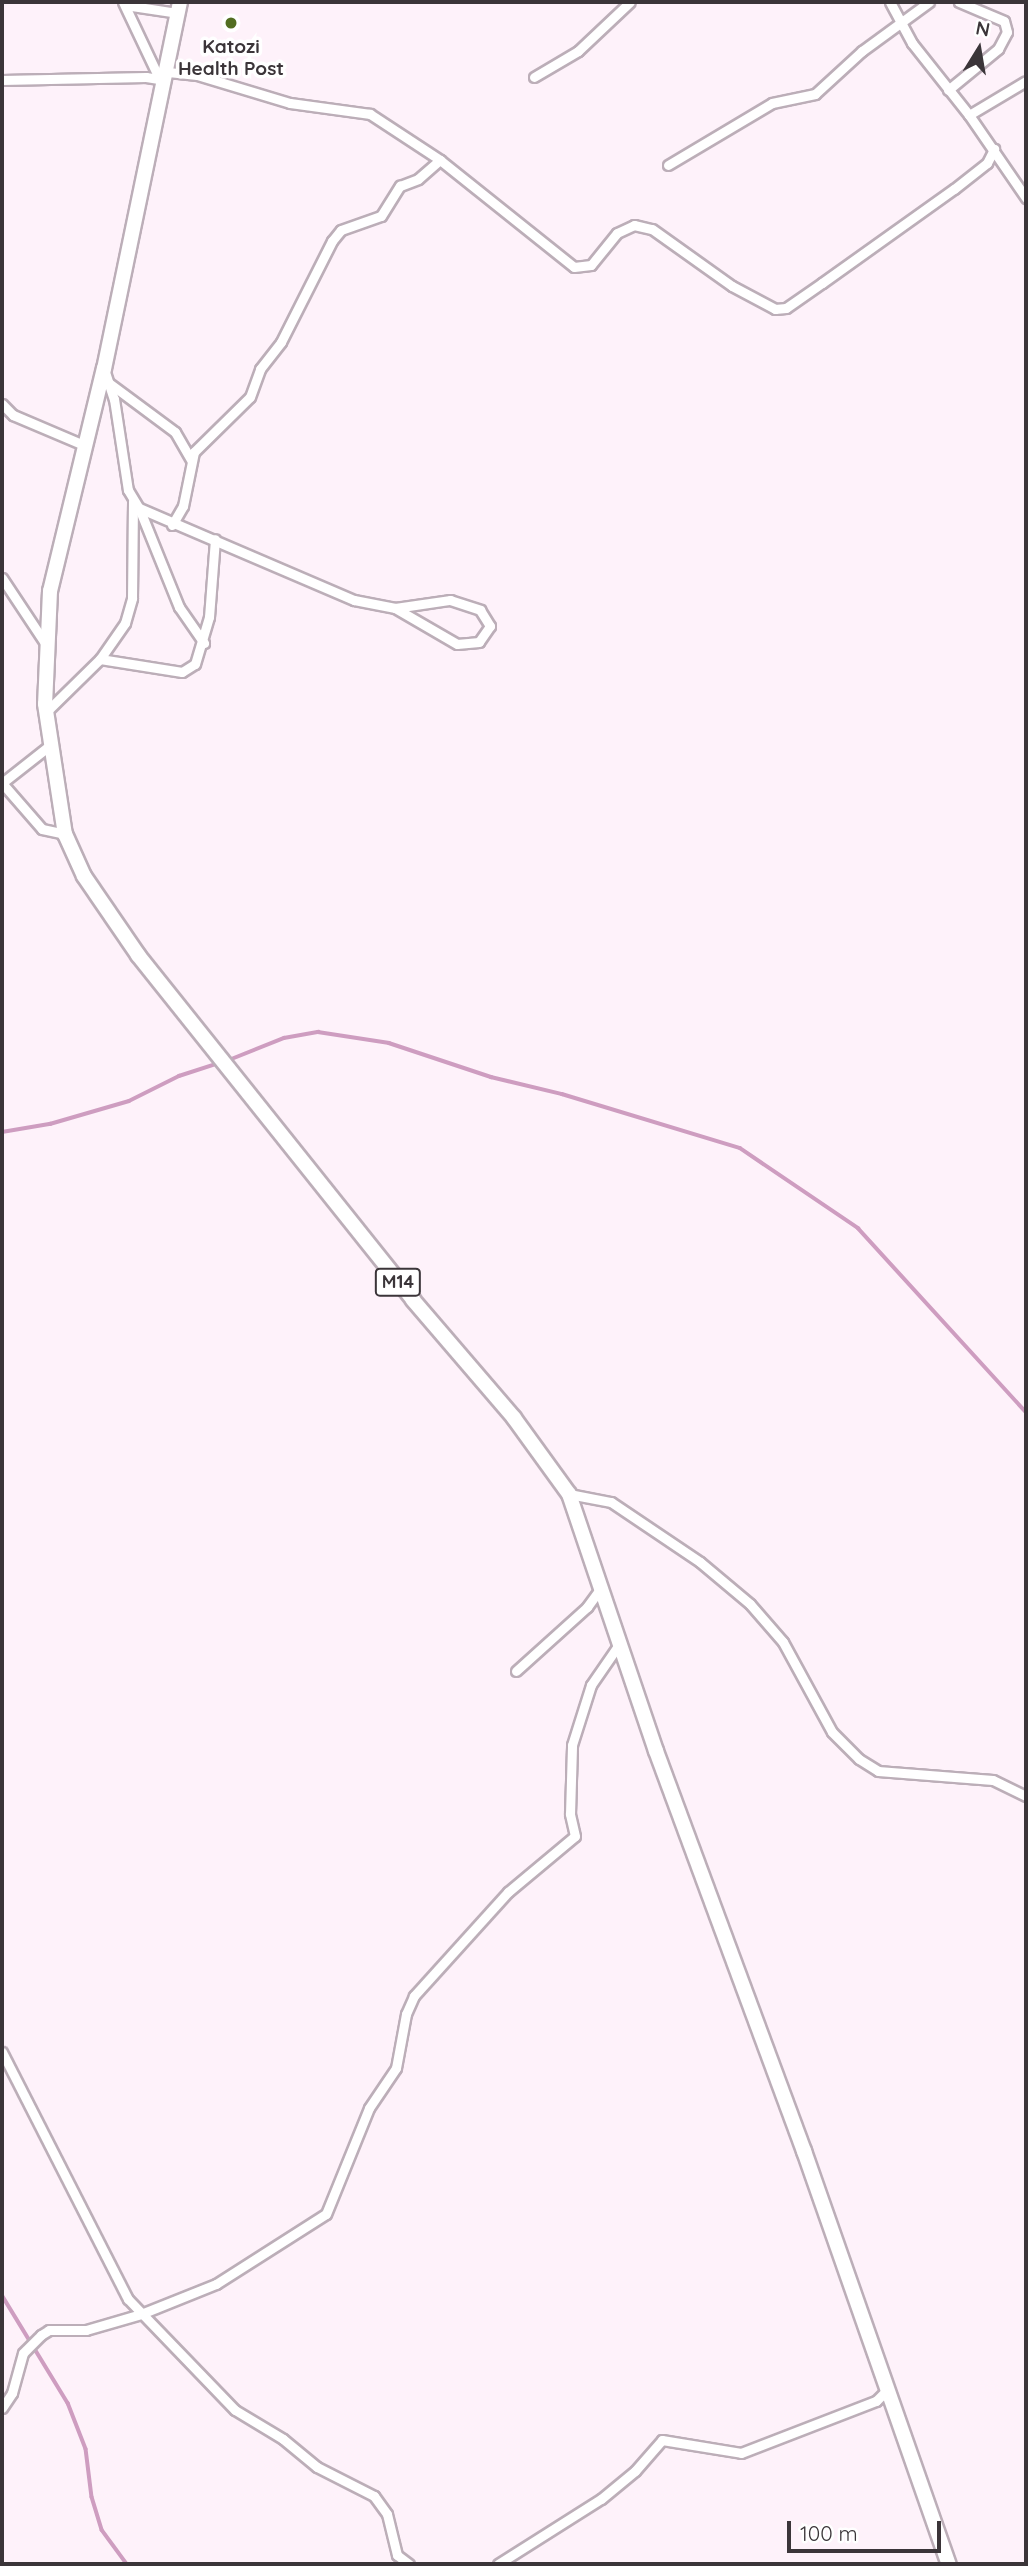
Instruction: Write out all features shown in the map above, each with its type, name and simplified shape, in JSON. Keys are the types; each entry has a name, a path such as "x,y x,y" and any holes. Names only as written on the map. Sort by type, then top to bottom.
{"main road":[{"name":"M14","path":"179,7 104,368 50,591 46,645 46,712 49,746 65,834 84,876 138,955 385,1266 514,1418 569,1494 949,2564"}],"street":[{"path":"534,77 578,51 630,2"},
{"path":"890,2 901,24 948,90 969,114 1026,198"},
{"path":"668,164 772,103 815,94 856,56 929,2"},
{"path":"948,90 998,49 1007,32 1004,21 959,2"},
{"path":"124,4 179,7"},
{"path":"124,4 164,77"},
{"path":"2,80 197,75 290,103 370,114 440,160 574,267 591,265 617,233 634,225 652,229 732,286 775,309 786,308 822,284 954,189 987,163 994,149"},
{"path":"969,114 1026,81"},
{"path":"172,525 183,506 191,460 250,397 260,369 281,342 335,237 347,227 380,216 400,186 418,179 440,160"},
{"path":"104,368 136,504 179,607 204,643"},
{"path":"109,383 175,432 191,460"},
{"path":"2,404 13,415 86,446"},
{"path":"136,504 172,525 215,539 295,578 354,600 395,608 457,643 478,642 490,626 480,610 450,600 395,608"},
{"path":"46,712 100,659 125,623 131,605 136,504"},
{"path":"100,659 182,672 195,664 204,643 215,539"},
{"path":"2,578 30,615 46,645"},
{"path":"49,746 2,783 42,829 65,834"},
{"path":"569,1494 611,1502 700,1562 750,1604 783,1642 832,1732 859,1759 878,1771 992,1780 1026,1796"},
{"path":"516,1671 587,1607 601,1588"},
{"path":"2,2408 12,2393 23,2353 41,2335 50,2330 86,2330 141,2314 216,2284 327,2214 369,2108 396,2068 406,2014 414,1996 508,1892 575,1836 569,1814 572,1745 591,1685 620,1643"},
{"path":"2,2052 117,2281 141,2314 234,2410 283,2439 317,2468 374,2496 387,2514 397,2555 408,2564"},
{"path":"2,2388 12,2393"},
{"path":"498,2564 623,2482 662,2440 741,2453 876,2401 888,2389"}],"waterway":[{"path":"229,1060 284,1038 318,1032 389,1043 491,1077 562,1094 740,1148 858,1228 1026,1412"},
{"path":"2,1132 50,1124 129,1101 179,1076 219,1063"},
{"path":"2,2295 68,2403 86,2449 92,2497 102,2530 127,2564"}],"place":[{"name":"Katozi Health Post","path":"231,23"}]}
